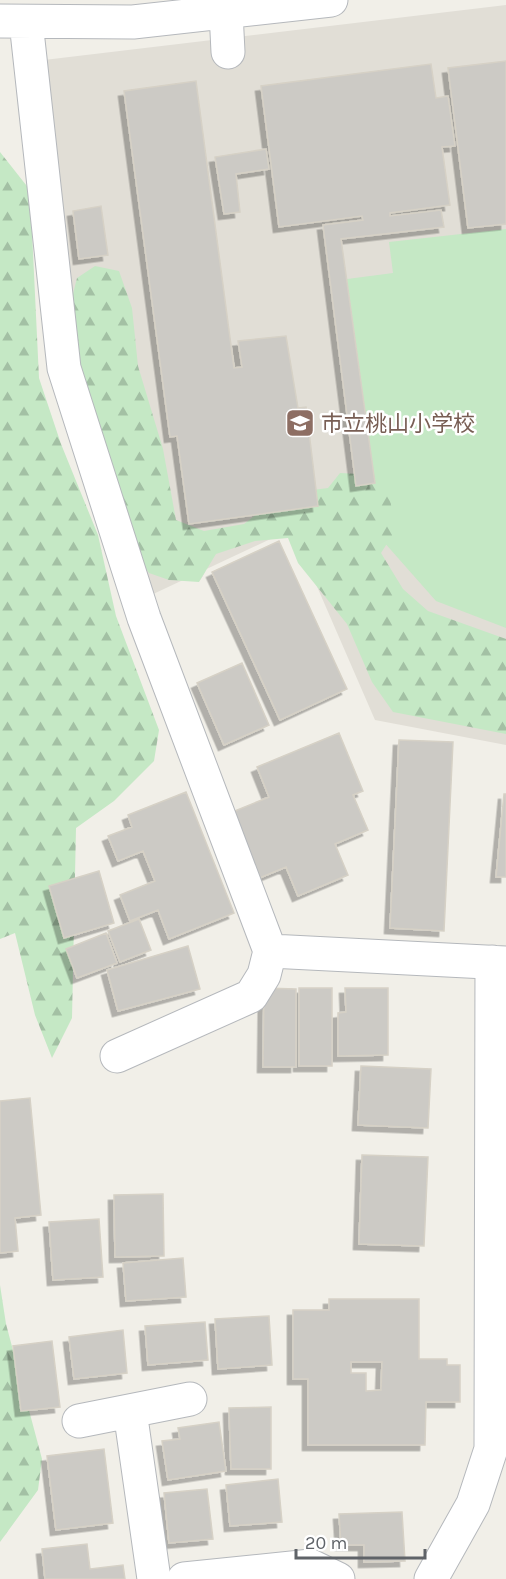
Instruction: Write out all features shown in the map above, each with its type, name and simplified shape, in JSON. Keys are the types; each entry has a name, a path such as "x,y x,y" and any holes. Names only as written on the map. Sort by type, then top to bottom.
{"street":[{"path":"117,1056 251,996 264,975 270,951 144,618 64,368 13,21 133,22 331,0"},
{"path":"226,12 228,52"},
{"path":"270,951 499,963 491,1449 473,1504 431,1579"},
{"path":"80,1421 190,1399"},
{"path":"130,1411 154,1579"},
{"path":"184,1579 311,1566 338,1579"}],"shaded area":[{"name":"市立桃山小学校","path":"506,5 506,745 375,720 292,529 149,596 78,365 44,60"}],"green space":[{"path":"0,152 30,190 39,378 61,444 98,535 116,616 159,730 154,761 114,801 76,828 72,1018 52,1058 35,1015 15,933 0,939"},
{"path":"506,229 506,628 436,601 368,524 375,482 347,279 393,273 389,242"},
{"path":"95,266 119,271 132,308 138,366 163,449 176,520 204,531 244,524 282,494 328,488 340,473 380,475 388,485 395,531 381,553 403,589 428,611 506,639 506,734 393,712 372,682 347,624 298,563 288,538 255,541 216,554 199,582 169,580 149,573 125,541 67,318 77,278"},
{"path":"0,1285 6,1324 42,1459 38,1490 0,1542"}],"building":[{"path":"506,61 506,224 468,228 448,68"},
{"path":"431,64 436,98 448,96 455,146 442,147 450,205 390,213 390,216 441,210 444,227 341,239 375,483 356,486 323,225 363,220 362,216 279,227 261,86"},
{"path":"196,81 234,368 242,367 238,341 286,336 298,408 306,407 318,506 189,524 177,436 170,437 124,91"},
{"path":"266,149 269,169 236,174 240,212 224,214 215,157"},
{"path":"101,206 108,255 79,259 73,211"},
{"path":"279,541 347,689 280,720 212,572"},
{"path":"242,663 269,725 224,745 197,683"},
{"path":"339,733 363,791 353,795 368,830 335,844 348,875 298,896 286,867 257,879 230,813 269,797 257,767"},
{"path":"399,740 453,742 444,931 390,928"},
{"path":"186,792 234,913 169,939 158,910 130,921 120,895 155,881 143,851 118,861 108,836 132,827 128,815"},
{"path":"504,794 506,794 506,877 496,877"},
{"path":"99,871 114,923 64,938 49,886"},
{"path":"139,919 151,950 120,962 108,931"},
{"path":"106,933 117,963 77,978 66,949"},
{"path":"188,946 200,989 118,1011 107,970"},
{"path":"264,988 296,989 296,1067 263,1067"},
{"path":"299,988 332,988 332,1066 299,1066"},
{"path":"345,988 388,988 388,1055 338,1056 338,1013 346,1012"},
{"path":"361,1066 431,1069 428,1128 358,1125"},
{"path":"30,1098 41,1215 15,1218 18,1251 0,1253 0,1101"},
{"path":"362,1155 428,1157 424,1246 359,1244"},
{"path":"163,1194 164,1256 115,1257 114,1195"},
{"path":"99,1219 103,1277 53,1280 49,1222"},
{"path":"183,1258 186,1297 126,1301 123,1263"},
{"path":"329,1299 419,1299 419,1359 447,1359 447,1365 460,1365 460,1402 426,1402 425,1445 308,1445 308,1379 293,1379 293,1310 329,1310","holes":["351,1362 382,1362 381,1390 366,1391 366,1373 351,1373"]},
{"path":"269,1316 272,1365 218,1369 215,1319"},
{"path":"205,1322 208,1360 148,1365 145,1326"},
{"path":"123,1330 127,1373 74,1379 69,1337"},
{"path":"52,1341 60,1407 21,1411 13,1346"},
{"path":"271,1407 271,1469 231,1469 229,1408"},
{"path":"219,1422 226,1471 168,1480 162,1441 180,1439 178,1428"},
{"path":"104,1449 113,1523 56,1530 47,1456"},
{"path":"278,1479 282,1522 230,1526 226,1485"},
{"path":"207,1489 213,1539 169,1543 164,1493"},
{"path":"402,1512 405,1561 364,1562 364,1545 341,1545 339,1514"},
{"path":"87,1544 90,1569 123,1565 125,1579 45,1579 42,1549"}],"place":[{"name":"市立桃山小学校","path":"300,423"}]}
